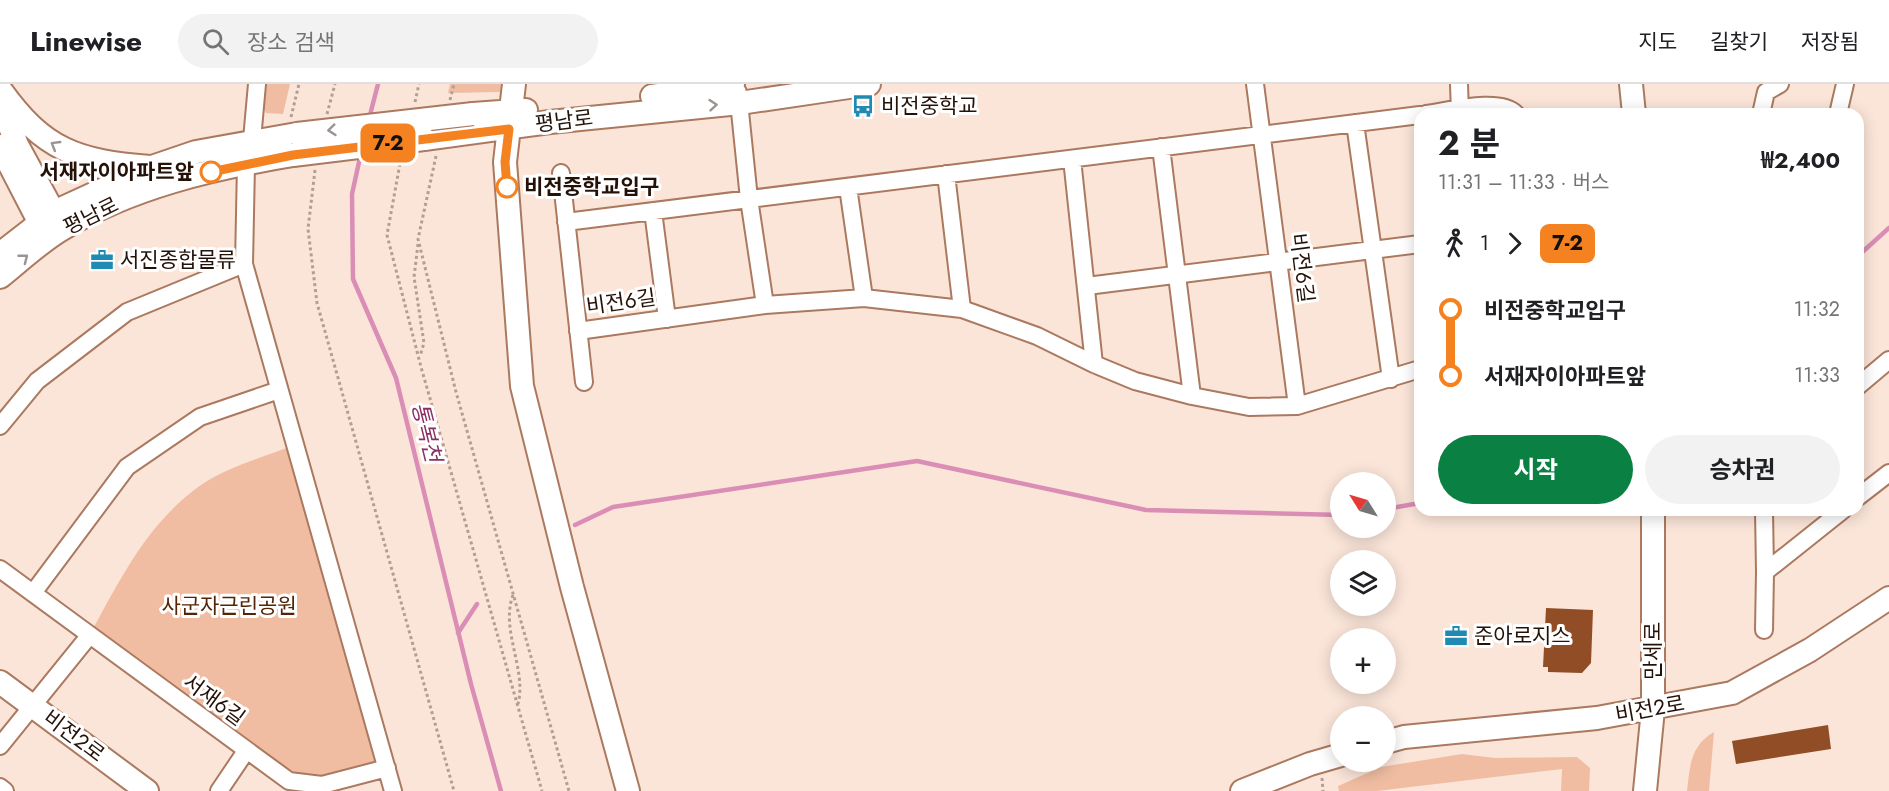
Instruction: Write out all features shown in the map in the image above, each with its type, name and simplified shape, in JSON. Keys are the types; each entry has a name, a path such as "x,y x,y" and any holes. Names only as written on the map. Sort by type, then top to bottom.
{"street":[{"path":"252,140 258,84"},
{"path":"514,84 505,162 522,387 572,587 628,791"},
{"name":"평남로","path":"0,276 51,225 152,167 196,152 252,140 295,145 432,138 510,120 737,90 869,84"},
{"name":"비전6길","path":"1255,84 1297,406"},
{"path":"1459,84 1460,108"},
{"path":"1631,84 1633,108"},
{"path":"1762,108 1766,92 1780,84"},
{"path":"1839,108 1845,84"},
{"path":"0,89 25,121 50,142 69,152 85,159 152,167"},
{"path":"737,90 749,199 765,305"},
{"path":"0,101 51,225"},
{"path":"1478,108 1497,104 1510,108"},
{"name":"평남로","path":"51,225 173,180 246,164 295,145 474,114 510,120"},
{"path":"566,222 1414,116"},
{"path":"1355,123 1391,379"},
{"path":"0,146 51,225"},
{"path":"1161,147 1192,396"},
{"path":"1072,159 1094,364"},
{"path":"246,164 244,264 393,791"},
{"name":"비전6길","path":"561,173 578,331 765,305 864,298 962,309 1037,336 1135,381 1192,396 1249,407 1297,406 1414,371"},
{"path":"946,174 962,309"},
{"path":"848,187 864,298"},
{"path":"653,211 667,319"},
{"path":"0,254 51,225"},
{"path":"1087,286 1414,245"},
{"path":"0,426 37,381 127,312 244,264"},
{"path":"578,331 584,382"},
{"path":"1864,381 1889,360"},
{"path":"33,593 127,468 200,417 279,390"},
{"path":"1864,492 1889,473"},
{"name":"만세로","path":"1645,791 1653,709 1653,516"},
{"path":"1764,516 1764,630"},
{"path":"1765,572 1835,516"},
{"name":"서재6길","path":"0,569 289,781 322,786 387,768"},
{"name":"비전2로","path":"1396,739 1404,736 1597,718 1732,693 1810,650 1889,598"},
{"path":"0,746 89,636"},
{"name":"비전2로","path":"0,682 147,791"},
{"path":"219,791 246,751"},
{"path":"1242,791 1330,758"},
{"path":"0,787 5,791"}],"path":[{"path":"325,125 336,84"},
{"path":"414,107 419,84"},
{"path":"449,105 454,84"},
{"path":"419,358 424,343 414,277 432,138"},
{"path":"402,152 387,235 419,358 542,791"},
{"path":"315,169 309,229 317,303 454,791"},
{"path":"418,239 456,392 569,791"},
{"path":"513,593 509,604 512,648 521,692 518,705"}],"green space":[{"path":"265,84 290,84 283,114 266,113 263,107"},
{"path":"450,84 501,84 500,92 448,93"},
{"name":"사군자근린공원","path":"294,445 387,768 322,785 289,781 89,636 136,554 165,517 182,500 201,485 223,473"},
{"path":"1714,732 1709,791 1687,791 1696,750"},
{"path":"1462,754 1495,758 1577,757 1590,768 1589,791 1561,791 1562,769 1377,791 1339,791 1338,786 1370,772 1396,772 1396,765"}],"building":[{"path":"1546,608 1593,610 1591,663 1582,673 1548,672 1548,667 1543,667"},
{"path":"1828,725 1831,749 1736,764 1732,741"}],"waterway":[{"name":"통복천","path":"369,119 378,84"},
{"name":"통복천","path":"361,153 352,194 353,279 396,378 471,684 501,791"},
{"path":"1864,251 1889,228"},
{"path":"575,525 613,507 917,461 1146,510 1330,515"},
{"path":"1396,507 1414,504"},
{"path":"458,633 477,604"}],"bus line":[{"name":"7-2","path":"211,172 293,155 509,129 505,162 507,187"}],"place":[{"name":"비전중학교","path":"863,106"},
{"name":"서재자이아파트앞","path":"211,172"},
{"name":"비전중학교입구","path":"507,187"},
{"name":"서진종합물류","path":"102,260"},
{"name":"준아로지스","path":"1456,636"}]}
